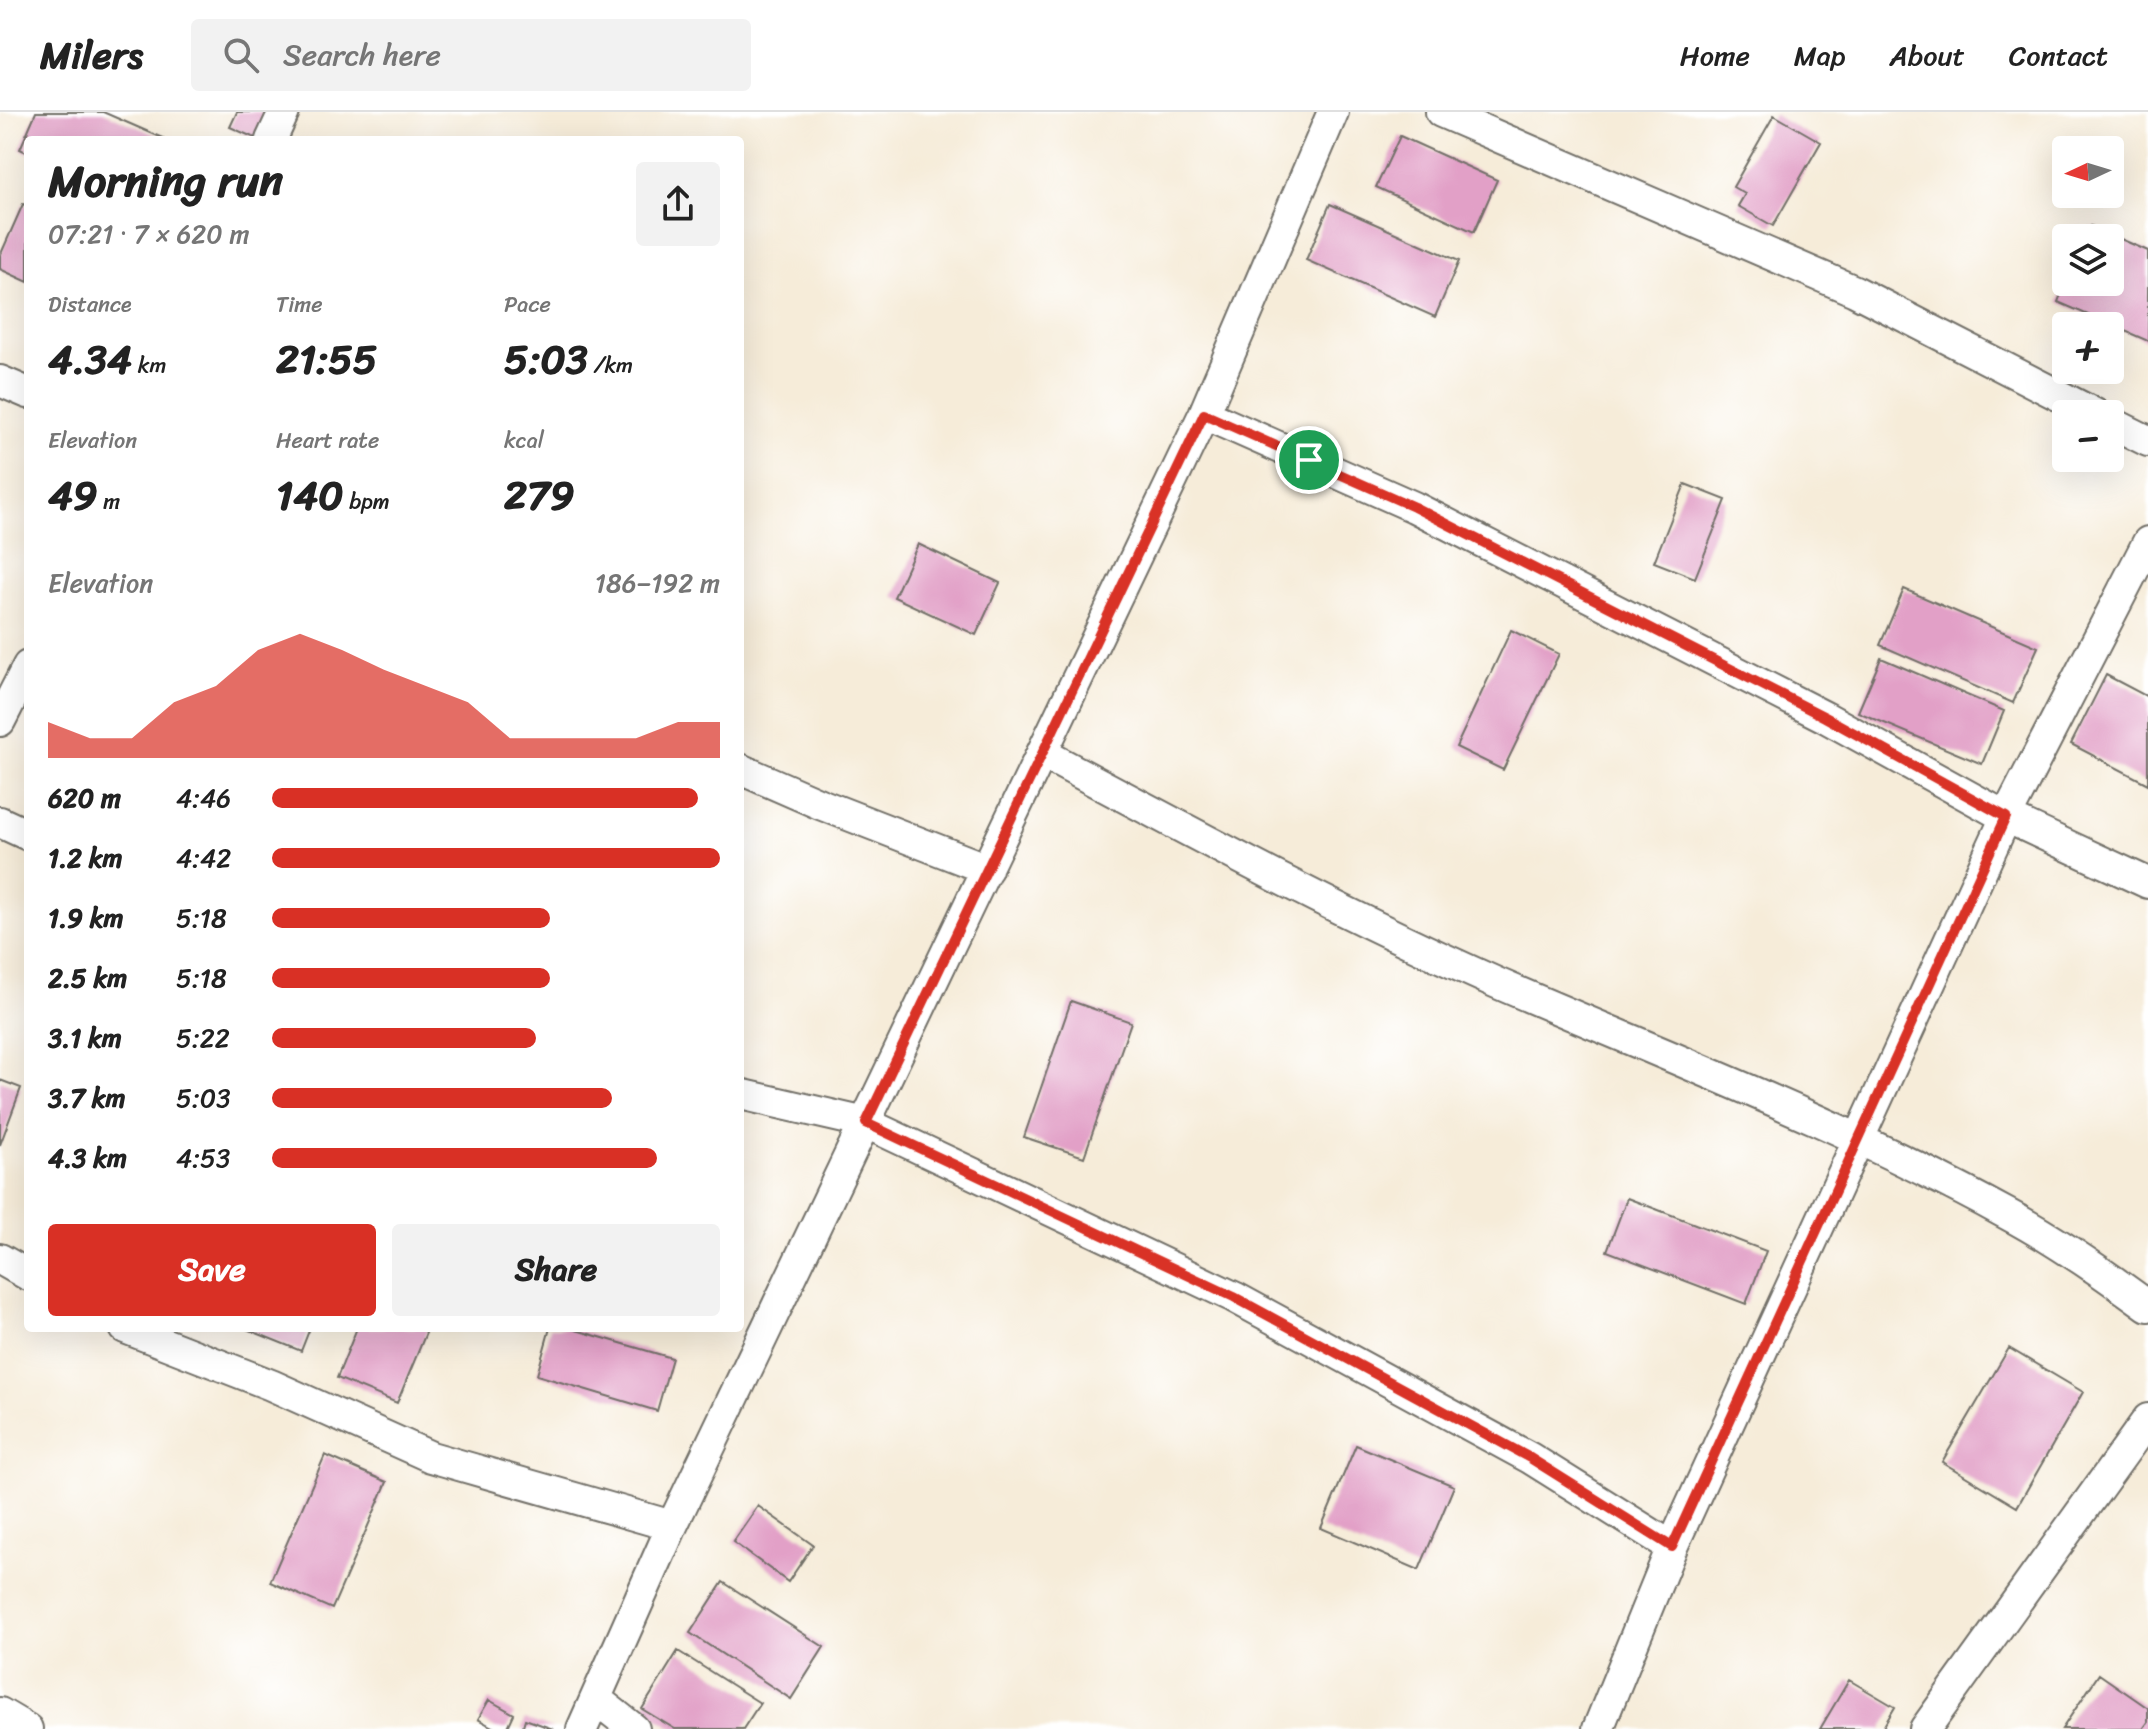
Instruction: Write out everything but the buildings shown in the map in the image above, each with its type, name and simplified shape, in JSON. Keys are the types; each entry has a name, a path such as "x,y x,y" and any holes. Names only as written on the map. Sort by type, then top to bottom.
{"street":[{"path":"273,136 284,112"},
{"path":"1441,112 1855,291 2068,400"},
{"path":"582,1729 672,1526 1204,414 1322,115"},
{"path":"0,381 24,391"},
{"path":"1204,414 1414,507 1825,717 2006,817 2148,883"},
{"path":"2124,429 2148,441"},
{"path":"1598,1729 1672,1547 2006,817 2148,542"},
{"path":"0,721 24,674"},
{"path":"1042,753 1305,893 1509,988 1858,1137 2010,1215 2101,1272 2148,1306"},
{"path":"744,771 987,869"},
{"path":"0,822 24,833"},
{"path":"744,1095 866,1123 1234,1297 1530,1458 1672,1547"},
{"path":"0,1259 24,1273"},
{"path":"135,1332 271,1385 431,1457 672,1526"},
{"path":"1925,1729 2148,1419"},
{"path":"596,1699 634,1729"},
{"path":"0,1713 27,1729"}],"route":[{"path":"1204,414 1309,460 1414,507 1722,664 2006,817 1672,1547 1530,1458 1234,1297 866,1123 1204,414"}]}
